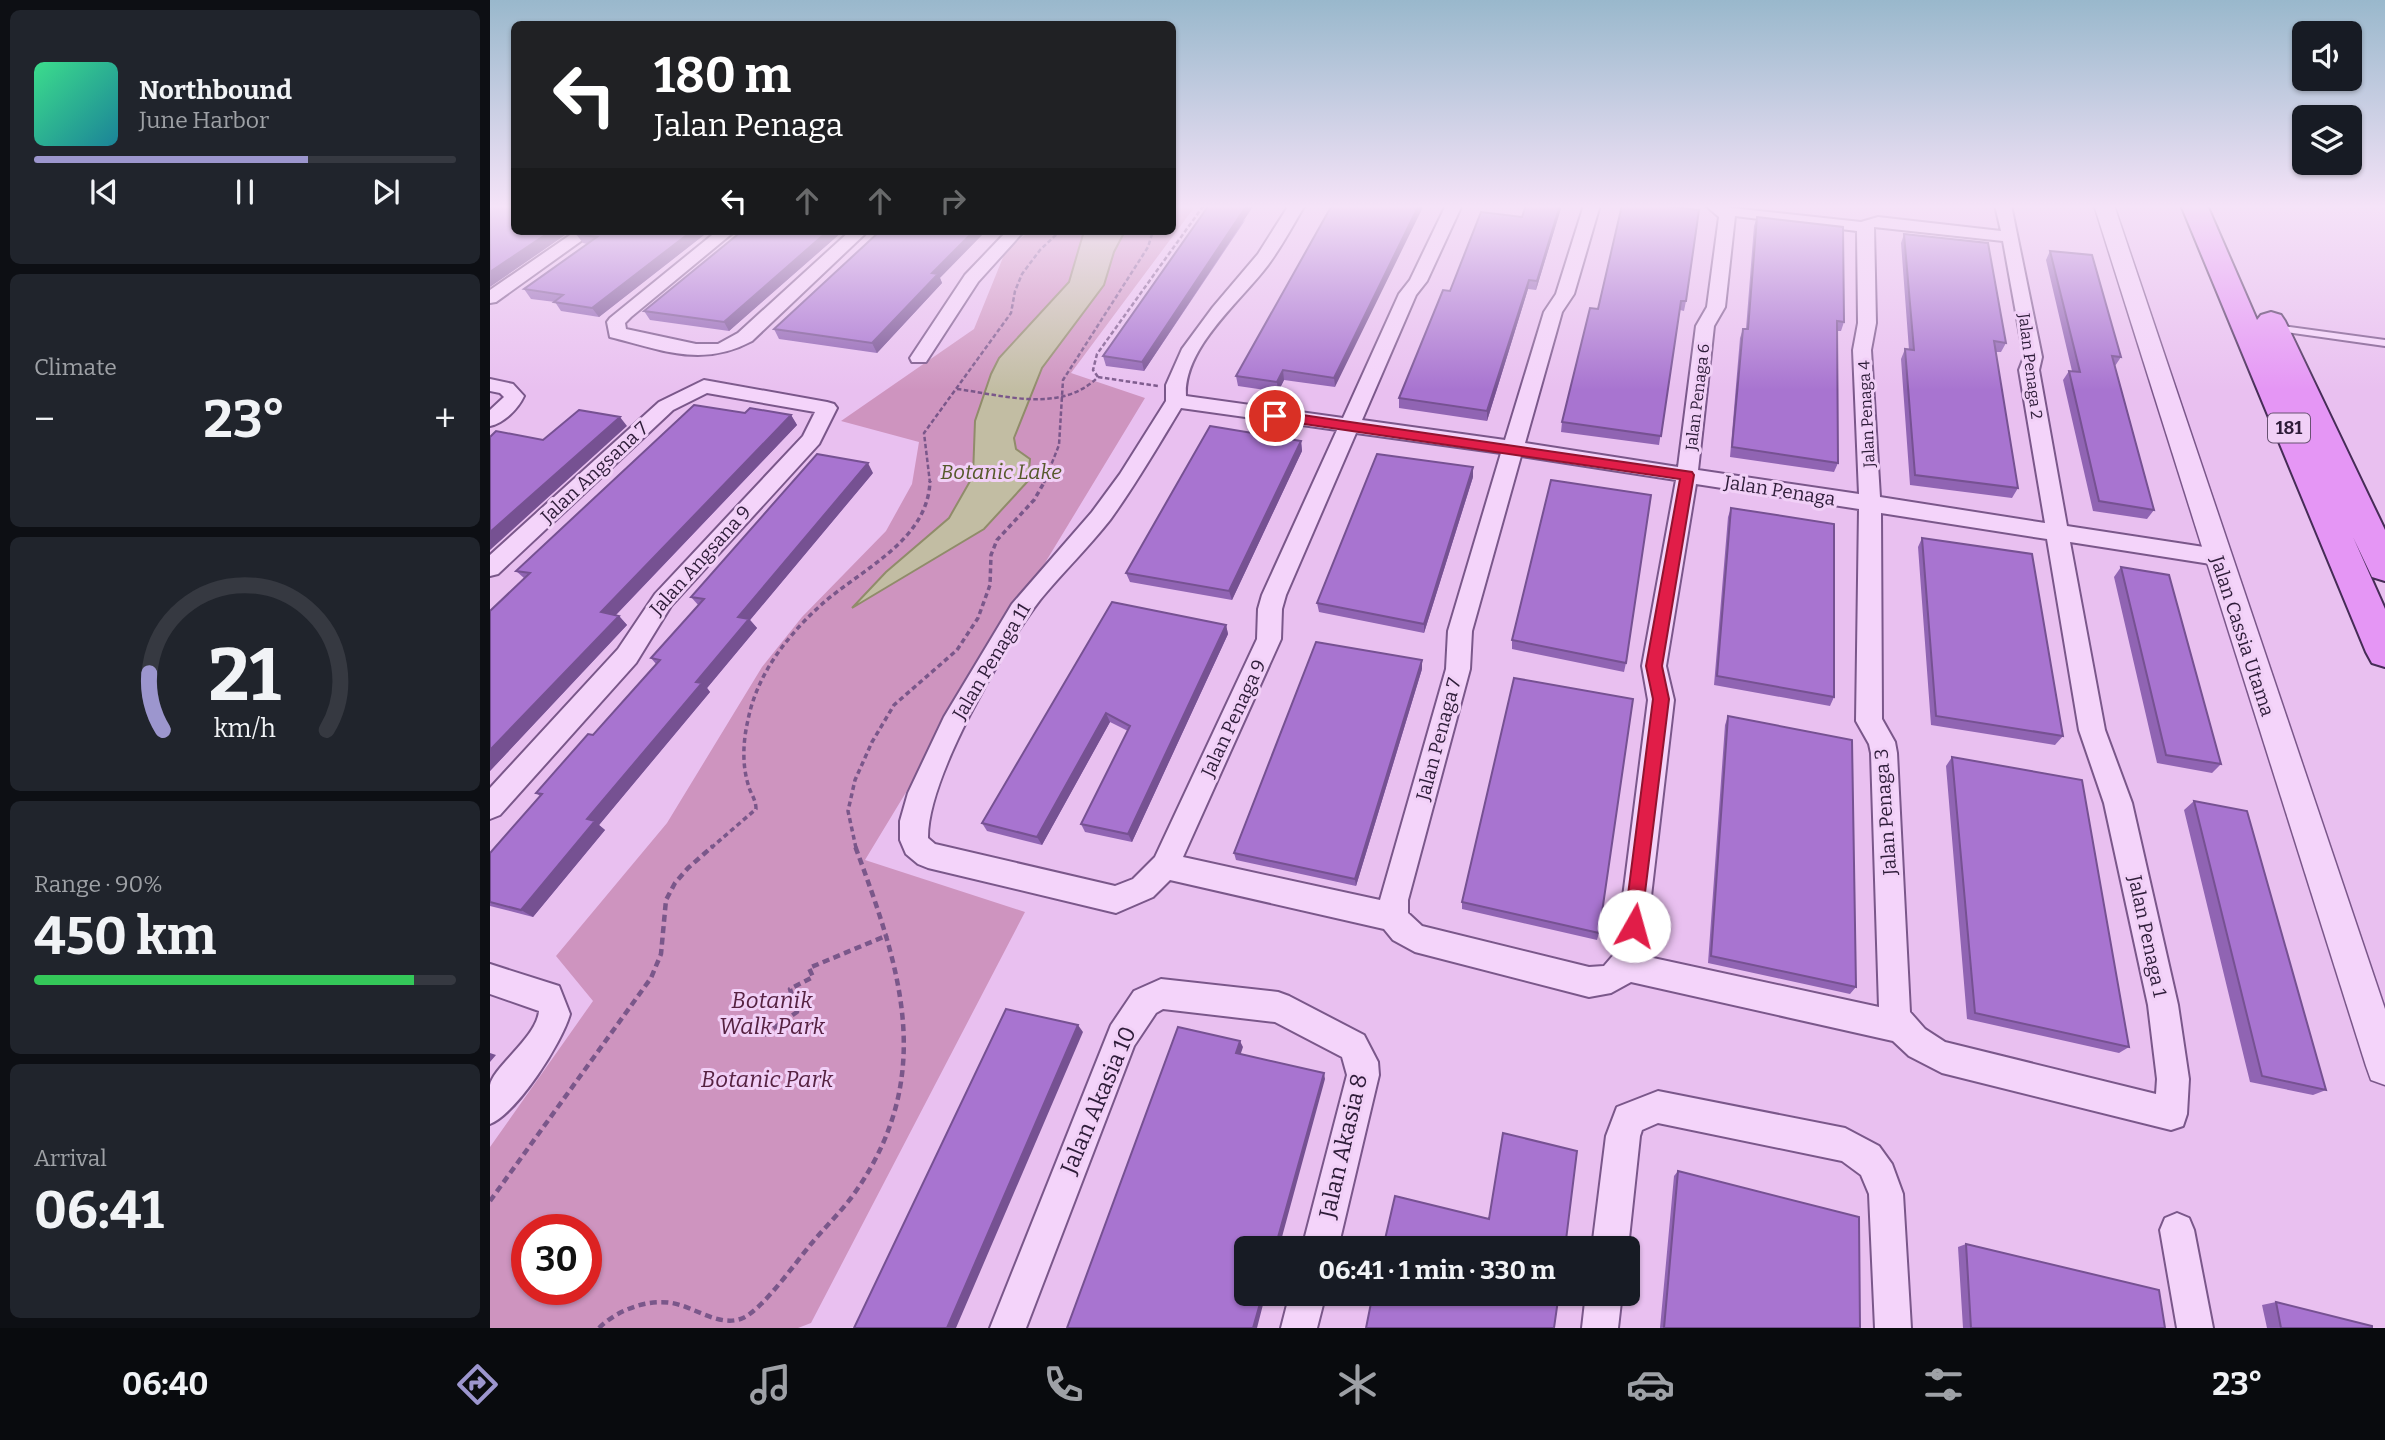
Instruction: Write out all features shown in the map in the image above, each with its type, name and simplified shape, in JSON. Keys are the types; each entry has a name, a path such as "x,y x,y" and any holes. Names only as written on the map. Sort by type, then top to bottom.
{"main road":[{"name":"181","path":"2220,267 2385,652"},
{"name":"181","path":"2246,267 2385,568"}],"street":[{"path":"490,298 535,267"},
{"path":"683,267 615,323 617,333 669,345 709,350 722,348 745,337 821,267"},
{"path":"919,358 971,279 982,267"},
{"name":"Jalan Penaga 11","path":"1027,877 928,855 918,848 913,838 920,799 936,757 1020,610 1046,576 1112,503 1174,394 1181,366 1224,302 1257,267"},
{"name":"Jalan Penaga 9","path":"1027,877 1116,900 1143,888 1165,866 1269,639 1270,609 1274,595 1408,294 1425,267"},
{"name":"Jalan Penaga 7","path":"1393,917 1394,900 1458,669 1460,631 1553,312 1565,293 1573,267"},
{"name":"Jalan Penaga 6","path":"1626,966 1631,952 1661,699 1654,666 1687,475 1705,326 1716,307 1721,267"},
{"name":"Jalan Penaga 4","path":"1866,267 1867,323 1862,350 1870,504"},
{"name":"Jalan Penaga 2","path":"2016,267 2033,357 2029,370 2057,531"},
{"name":"Jalan Cassia Utama","path":"2124,267 2385,1066"},
{"name":"Jalan Angsana 7","path":"490,568 646,423 666,407 704,386 827,408"},
{"path":"490,420 511,403 514,396 498,387"},
{"name":"Jalan Penaga","path":"1174,394 1348,427 1512,448 2217,557"},
{"name":"Jalan Angsana 9","path":"490,807 627,656 638,640 645,622 663,600 811,439 827,408"},
{"name":"Jalan Penaga 3","path":"1870,504 1869,721 1882,742 1884,753 1895,1014 1900,1027"},
{"name":"Jalan Penaga 1","path":"1900,1027 1918,1046 1942,1057 2171,1114 2173,1079 2163,1005 2118,803 2092,730 2057,531"},
{"path":"1165,866 1393,917 1403,930 1415,939 1589,982 1612,980 1626,966 1900,1027"},
{"path":"490,979 548,997 554,1005 554,1016 544,1036 490,1108"},
{"name":"Jalan Akasia 10","path":"1008,1328 1122,1036 1145,1002 1161,994 1175,994 1278,1007"},
{"name":"Jalan Akasia 8","path":"1278,1007 1342,1038 1358,1052 1362,1062 1363,1075 1323,1236"},
{"path":"1611,1236 1623,1136 1629,1119 1658,1107 1845,1145 1867,1156 1881,1175 1886,1194 1893,1328"},
{"path":"2177,1230 2195,1328"},
{"path":"1300,1328 1305,1306"},
{"path":"1600,1328 1603,1306"}],"lane":[{"path":"2274,328 2385,343"}],"path":[{"path":"490,1201 651,978 660,954 666,900 675,883 756,810 757,803 749,786 743,745 750,709 770,664 791,636 821,606 911,530 926,507 929,484 924,433 1012,313 1015,292 1027,267"},
{"path":"599,1328 608,1319 635,1306 671,1303 726,1322 744,1318 764,1300 856,1191 883,1143 901,1091 906,1038 888,934 851,834 848,811 855,780 872,742 894,705 957,650 978,618 990,584 991,555 997,541 1034,500 1048,476 1059,445 1063,380 1135,267"},
{"path":"1159,267 1097,354 1093,370 1098,377 1174,394"},
{"path":"957,388 1049,400 1089,386 1098,377"},
{"path":"764,1035 797,1012 790,989 813,976 809,968 888,934"}],"green space":[{"name":"Botanik Walk Park","path":"999,267 1150,267 1071,373 1145,398 865,860 1025,912 811,1323 798,1328 490,1328 490,1147 593,1001 556,956 667,823 762,667 802,617 886,531 912,484 919,442 841,421 974,329"}],"water":[{"name":"Botanic Lake","path":"1073,267 1109,267 1104,285 1042,368 1014,438 1016,449 1030,459 1028,481 984,529 852,608 886,572 949,518 973,476 975,421 999,358 1069,282"}],"building":[{"path":"555,267 645,267 592,308 554,302 563,295 524,289"},
{"path":"698,267 787,267 724,322 644,311"},
{"path":"841,267 938,267 932,273 938,274 872,343 774,329"},
{"path":"1165,267 1206,267 1142,362 1103,356"},
{"path":"1297,267 1389,267 1334,378 1283,370 1277,382 1236,376"},
{"path":"1459,267 1541,267 1537,281 1529,280 1487,411 1399,398 1443,290 1450,291"},
{"path":"1608,267 1691,267 1686,301 1681,301 1661,436 1562,422 1590,308 1598,309"},
{"path":"1753,267 1843,267 1844,322 1837,321 1838,463 1732,447 1743,329 1748,329"},
{"path":"1907,267 1992,267 2006,343 1994,341 2018,488 1915,475 1905,349 1914,350"},
{"path":"2054,267 2095,267 2121,357 2112,356 2154,510 2099,501 2069,371 2080,372"},
{"path":"694,405 745,413 750,408 791,415 601,612 619,616 490,750 490,611 530,573 516,571"},
{"path":"579,410 620,417 490,532 490,437 496,431 543,440"},
{"path":"1210,426 1301,441 1229,591 1126,573"},
{"path":"817,454 868,463 738,617 749,619 696,682 702,683 587,819 595,821 521,910 490,902 490,853 542,794 536,793 588,734 593,735 660,660 651,658 704,599 691,597"},
{"path":"1377,454 1473,467 1424,624 1317,603"},
{"path":"1551,480 1651,495 1626,663 1512,640"},
{"path":"1731,508 1834,524 1834,697 1717,676"},
{"path":"1922,538 2032,554 2063,736 1936,716"},
{"path":"2121,567 2169,575 2221,764 2166,755"},
{"path":"1112,602 1226,625 1128,834 1081,824 1130,726 1106,713 1037,837 982,823"},
{"path":"1316,642 1422,660 1355,879 1234,853"},
{"path":"1514,678 1633,699 1599,933 1462,902"},
{"path":"1728,716 1852,740 1856,987 1711,956"},
{"path":"1952,757 2082,780 2129,1047 1975,1013"},
{"path":"2194,801 2247,811 2326,1090 2262,1076"},
{"path":"1006,1009 1078,1025 947,1328 854,1328"},
{"path":"1178,1027 1240,1041 1236,1053 1324,1073 1278,1236 1234,1236 1234,1306 1259,1306 1253,1328 1067,1328"},
{"path":"1503,1133 1577,1151 1566,1236 1386,1236 1395,1196 1489,1219"},
{"path":"1678,1171 1859,1217 1860,1328 1664,1328"},
{"path":"1966,1244 2159,1290 2165,1328 1971,1328"},
{"path":"2276,1302 2372,1326 2372,1328 2281,1328"},
{"path":"1370,1306 1557,1306 1554,1328 1366,1328"}],"route":[{"path":"1275,416 1687,475 1654,666 1661,699 1634,926"}],"park label":[{"name":"Botanic Park","path":"767,1079"}]}
